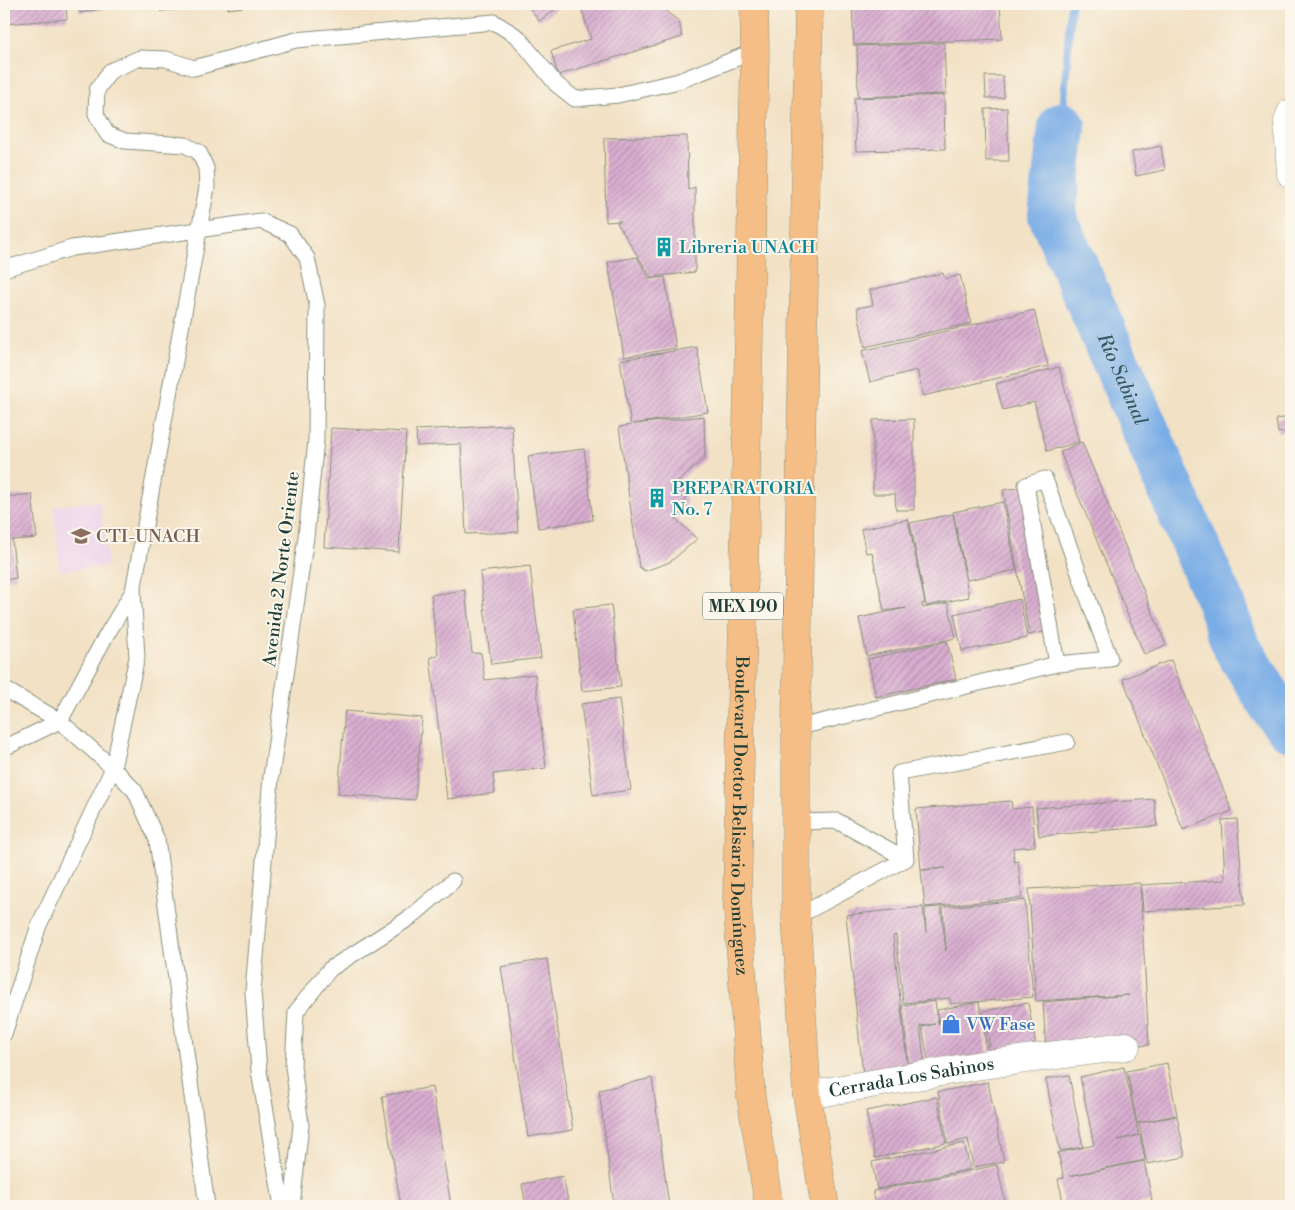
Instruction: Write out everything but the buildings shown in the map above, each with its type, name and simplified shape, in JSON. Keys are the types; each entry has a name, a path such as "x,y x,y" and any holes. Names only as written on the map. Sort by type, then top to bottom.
{"main road":[{"name":"Boulevard Doctor Belisario Domínguez","path":"754,4 755,51 737,898 751,1097 769,1206"},
{"name":"MEX 190","path":"809,4 796,728 796,917 807,1094 825,1206"}],"street":[{"path":"1291,113 1288,122 1291,174"},
{"name":"Cerrada Los Sabinos","path":"807,1094 981,1065 1126,1046"}],"lane":[{"path":"4,1034 39,925 113,768 137,658 133,591 207,188 206,168 199,152 185,145 125,141 107,134 96,114 96,106 97,90 110,71 140,58 166,59 194,68 296,40 494,22 518,37 556,84 575,99 618,95 679,81 755,51"},
{"name":"Avenida 2 Norte Oriente","path":"4,269 72,248 261,221 290,234 307,258 317,306 316,440 306,537 271,778 252,992 259,1071 282,1206"},
{"path":"796,728 1057,664 1110,659 1045,479 1026,485 1057,664"},
{"path":"4,748 60,721 103,641 133,591"},
{"path":"4,689 60,721 113,768 135,790 157,840 207,1206"},
{"path":"906,859 898,774 1067,742"},
{"path":"796,822 837,822 906,859"},
{"path":"796,917 906,859"},
{"path":"292,1206 301,1125 293,1066 296,1012 330,969 411,917 453,881"}],"shaded area":[{"name":"CTI-UNACH","path":"100,501 108,566 60,571 54,506"}],"waterway":[{"name":"Río Sabinal","path":"1062,126 1071,4"},
{"name":"Río Sabinal","path":"1062,126 1052,215 1220,602 1236,646 1277,712 1291,728"}],"place":[{"name":"Libreria UNACH","path":"664,247"},
{"name":"PREPARATORIA No. 7","path":"657,498"},
{"name":"CTI-UNACH","path":"81,536"},
{"name":"VW Fase","path":"951,1024"}]}
